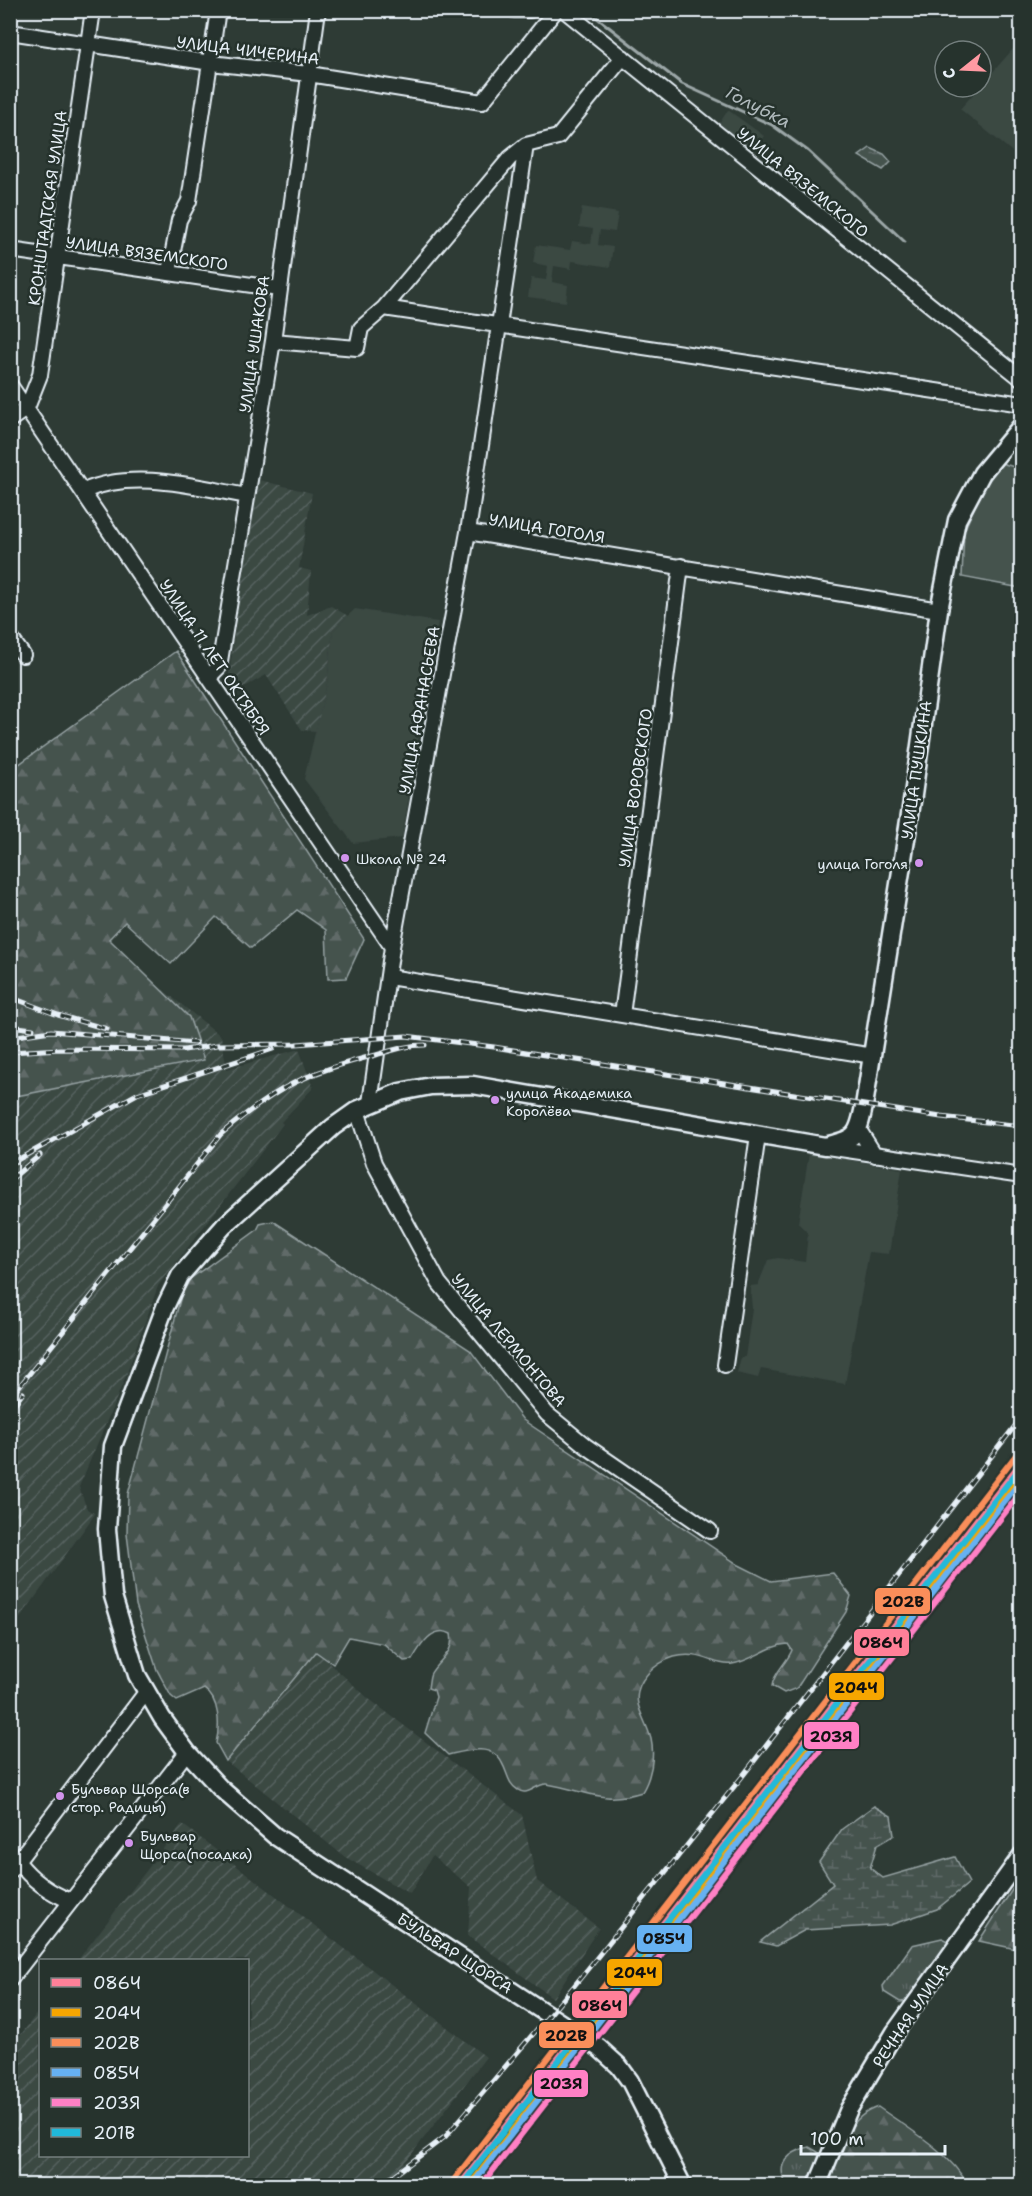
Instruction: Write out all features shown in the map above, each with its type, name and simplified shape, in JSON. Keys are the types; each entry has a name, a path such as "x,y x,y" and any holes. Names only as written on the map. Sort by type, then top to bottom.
{"main road":[{"name":"УЛИЦА ПУШКИНА","path":"859,1130 873,1056 939,610 957,520 982,473 1022,425"},
{"path":"147,1692 137,1675 115,1606 107,1528 113,1446 138,1375 180,1276 198,1254 333,1127 364,1106 400,1092 431,1086 473,1085 825,1146 850,1141 859,1130"},
{"name":"БУЛЬВАР ЩОРСА","path":"147,1692 187,1752 220,1788 276,1836 599,2048 619,2066 630,2081 683,2186"},
{"name":"РЕЧНАЯ УЛИЦА","path":"817,2186 849,2109 895,2032 1022,1856"}],"street":[{"name":"КРОНШТАДТСКАЯ УЛИЦА","path":"27,408 39,375 93,10"},
{"path":"169,272 179,220 189,201 218,10"},
{"name":"УЛИЦА УШАКОВА","path":"209,677 219,667 273,341 318,10"},
{"path":"514,10 530,10"},
{"name":"УЛИЦА ЧИЧЕРИНА","path":"10,32 211,63 309,74 482,102 556,10"},
{"name":"УЛИЦА ВЯЗЕМСКОГО","path":"564,10 1022,379"},
{"path":"273,341 357,348 361,328 384,308 510,158 526,145 558,137 623,57"},
{"name":"УЛИЦА АФАНАСЬЕВА","path":"364,1106 468,532 501,324 526,145"},
{"name":"УЛИЦА ВЯЗЕМСКОГО","path":"10,250 279,289"},
{"path":"384,308 467,318 1022,405"},
{"name":"УЛИЦА 11 ЛЕТ ОКТЯБРЯ","path":"10,385 392,947"},
{"path":"10,420 27,408"},
{"path":"84,491 100,484 120,482 175,484 247,496"},
{"name":"УЛИЦА ГОГОЛЯ","path":"468,532 939,610"},
{"name":"УЛИЦА ВОРОВСКОГО","path":"621,1015 681,566"},
{"path":"10,637 23,655"},
{"path":"389,977 873,1056"},
{"name":"УЛИЦА ЛЕРМОНТОВА","path":"364,1106 374,1163 439,1283 546,1414 586,1446 710,1531"},
{"path":"859,1130 875,1155"},
{"path":"725,1365 758,1134"},
{"path":"825,1146 1022,1176"},
{"path":"71,1900 57,1895 14,1866 147,1692"},
{"path":"10,1980 187,1752"}],"shaded area":[{"path":"1021,40 1021,159 960,109 969,99 993,99 993,72"},
{"path":"728,110 764,136 752,152 719,124"},
{"path":"582,207 618,213 615,232 600,230 598,245 613,247 610,267 572,261 571,269 554,266 552,282 568,285 566,302 528,297 531,278 546,280 548,266 533,263 536,245 570,250 572,241 591,244 593,229 579,227"},
{"path":"255,479 312,493 299,568 311,571 307,615 331,606 348,616 333,630 327,683 316,731 302,730 266,675 241,689 229,675"},
{"path":"355,609 438,622 402,838 353,843 304,779 327,683 333,630"},
{"path":"11,869 221,1036 227,1069 299,1049 313,1088 281,1122 283,1124 158,1286 126,1376 79,1487 87,1509 95,1514 11,1631"},
{"path":"809,1153 902,1169 889,1254 869,1252 845,1384 761,1369 758,1378 737,1373 741,1357 745,1357 752,1309 750,1286 758,1285 768,1260 778,1258 805,1262 808,1233 798,1223"},
{"path":"316,1651 369,1699 522,1815 537,1881 599,1928 553,1998 468,1936 471,1887 432,1856 410,1894 345,1857 226,1761"},
{"path":"182,1824 486,2057 388,2185 11,2185 11,2048 39,2010 39,2157 249,2157 249,1959 79,1959"}],"green space":[{"path":"870,148 884,154 891,162 883,170 859,156"},
{"path":"1001,463 1021,469 1021,588 962,577 964,531 981,492"},
{"path":"176,651 364,939 346,978 328,979 326,930 297,910 251,948 216,917 171,964 125,922 109,939 189,1017 204,1060 11,1097 11,770"},
{"path":"273,1221 470,1350 523,1420 739,1565 771,1581 833,1573 851,1596 846,1612 797,1688 784,1693 772,1686 775,1676 792,1650 788,1644 774,1647 732,1664 684,1655 674,1657 660,1664 647,1675 642,1681 637,1696 650,1735 653,1753 650,1773 642,1792 628,1796 604,1797 543,1784 522,1792 512,1784 498,1756 492,1752 478,1750 448,1755 425,1733 436,1697 434,1690 428,1688 430,1676 449,1651 452,1641 451,1634 438,1632 433,1634 423,1643 412,1660 404,1661 384,1644 349,1637 333,1664 316,1652 226,1761 216,1743 218,1714 213,1699 204,1689 177,1701 171,1696 157,1670 136,1605 127,1534 128,1494 181,1296 190,1279 257,1230 260,1224"},
{"path":"874,1806 891,1816 894,1835 877,1845 870,1868 883,1878 955,1857 969,1883 937,1909 890,1925 805,1930 776,1946 760,1942 833,1884 819,1862 842,1829"},
{"path":"1021,1876 1021,1950 979,1941"},
{"path":"942,1938 949,1941 950,1946 910,2001 900,2002 884,1992 883,1986 912,1945"},
{"path":"878,2107 939,2151 968,2185 829,2186 844,2139 850,2129 867,2112"},
{"path":"809,2147 818,2152 819,2160 810,2185 787,2185 783,2178 783,2165 795,2152"}],"waterway":[{"name":"Голубка","path":"587,10 682,84 772,125 808,151 905,242"}],"railway":[{"path":"10,997 58,1015 107,1029"},
{"path":"10,1026 33,1029"},
{"path":"10,1037 51,1031 196,1043"},
{"path":"10,1052 60,1049 184,1050 217,1045 296,1044 406,1036 494,1047 941,1117 1022,1126"},
{"path":"10,1398 221,1134 259,1104 311,1075 394,1050 425,1045"},
{"path":"10,1164 137,1094 273,1049"},
{"path":"10,1180 40,1155"},
{"path":"10,1410 23,1393"},
{"path":"380,2186 446,2136 574,1986 741,1778 1022,1417"}],"transit line":[{"name":"202В","path":"453,2181 1016,1455"},
{"name":"086Ч","path":"459,2186 1022,1461"},
{"name":"201В","path":"465,2181 1016,1473"},
{"name":"204Ч","path":"469,2186 1022,1473"},
{"name":"085Ч","path":"471,2186 1022,1479"},
{"name":"203Я","path":"481,2186 1022,1491"}],"place":[{"name":"Школа № 24","path":"345,858"},
{"name":"улица Гоголя","path":"919,863"},
{"name":"улица Академика Королёва","path":"495,1100"},
{"name":"Бульвар Щорса(в стор. Радицы)","path":"60,1796"},
{"name":"Бульвар Щорса(посадка)","path":"129,1843"}]}
